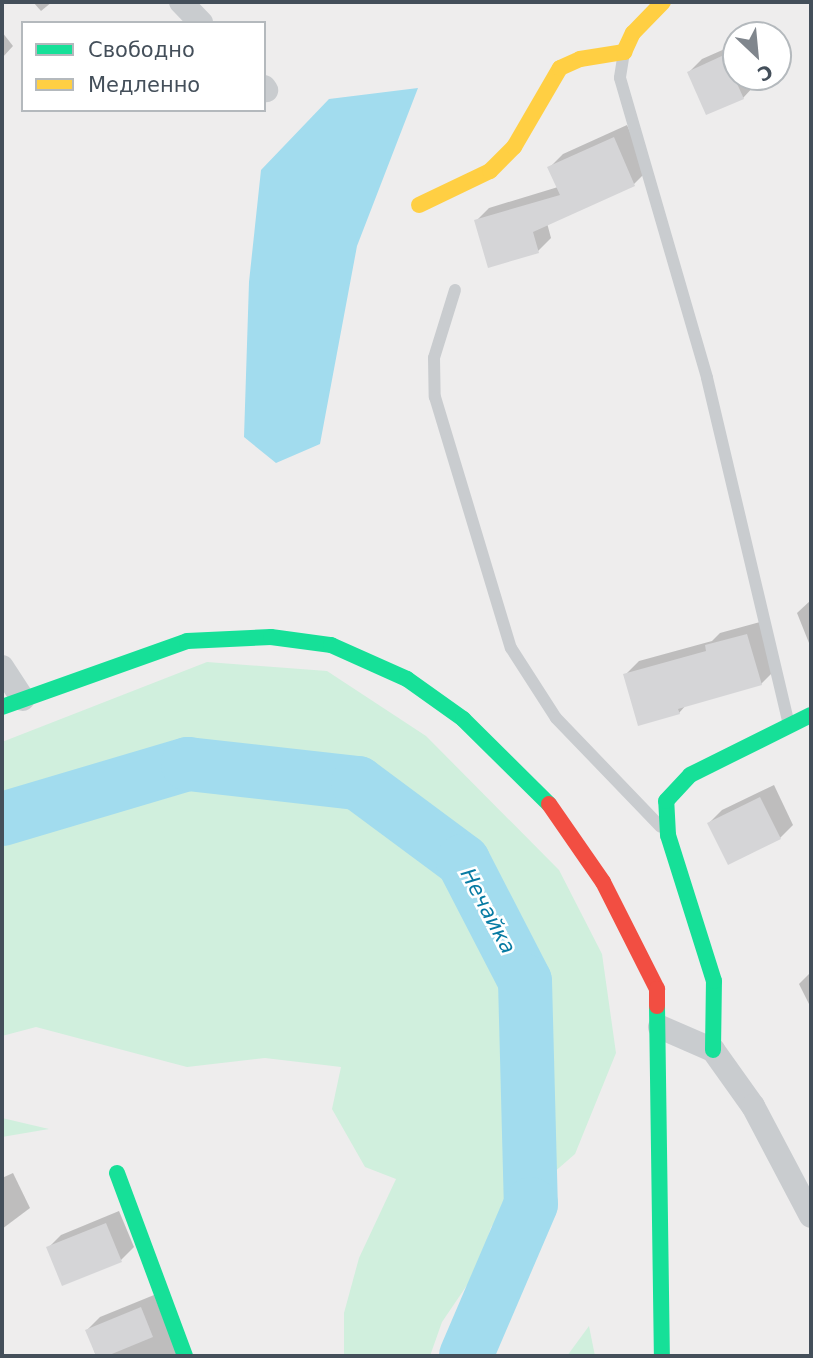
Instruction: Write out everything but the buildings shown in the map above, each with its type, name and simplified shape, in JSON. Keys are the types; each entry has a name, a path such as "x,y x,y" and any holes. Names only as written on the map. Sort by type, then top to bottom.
{"street":[{"path":"181,2 199,21"},
{"path":"419,205 498,163 514,147 560,68 580,59 624,52 633,33 663,2"},
{"path":"2,667 12,703 187,641 271,637 331,645 407,679 463,719 551,806 603,882 640,949 657,989 663,1159 662,1356"},
{"path":"713,1050 714,981 668,835 666,801 690,775 811,715"},
{"path":"660,1027 713,1050 753,1106 811,1216"},
{"path":"117,1173 185,1356"}],"lane":[{"path":"624,52 620,78 707,378 789,726"},
{"path":"456,290 434,358 435,397 511,648 556,718 668,835"}],"green space":[{"path":"207,662 327,671 426,736 559,870 602,954 616,1053 575,1154 491,1227 478,1269 442,1322 430,1356 344,1356 344,1313 359,1258 396,1179 365,1167 332,1109 341,1067 265,1058 187,1067 36,1027 2,1036 2,742"},
{"path":"2,1118 49,1129 2,1137"},
{"path":"589,1326 595,1356 567,1356"}],"water":[{"path":"418,88 357,246 320,444 276,463 244,437 249,282 261,170 329,99"}],"waterway":[{"name":"Нечайка","path":"2,819 188,764 358,783 463,861 525,981 531,1204 466,1356"}],"traffic: fast":[{"path":"2,707 187,641 271,637 331,645 407,679 463,719 549,804"},
{"path":"713,1050 714,981 668,835 666,801 690,775 811,715"},
{"path":"657,1006 662,1356"},
{"path":"117,1173 185,1356"}],"traffic: slow":[{"path":"419,205 490,171 514,147 560,68 580,59 624,52 633,33 663,2"}],"traffic: jam":[{"path":"549,804 603,882 657,989 657,1006"}]}
